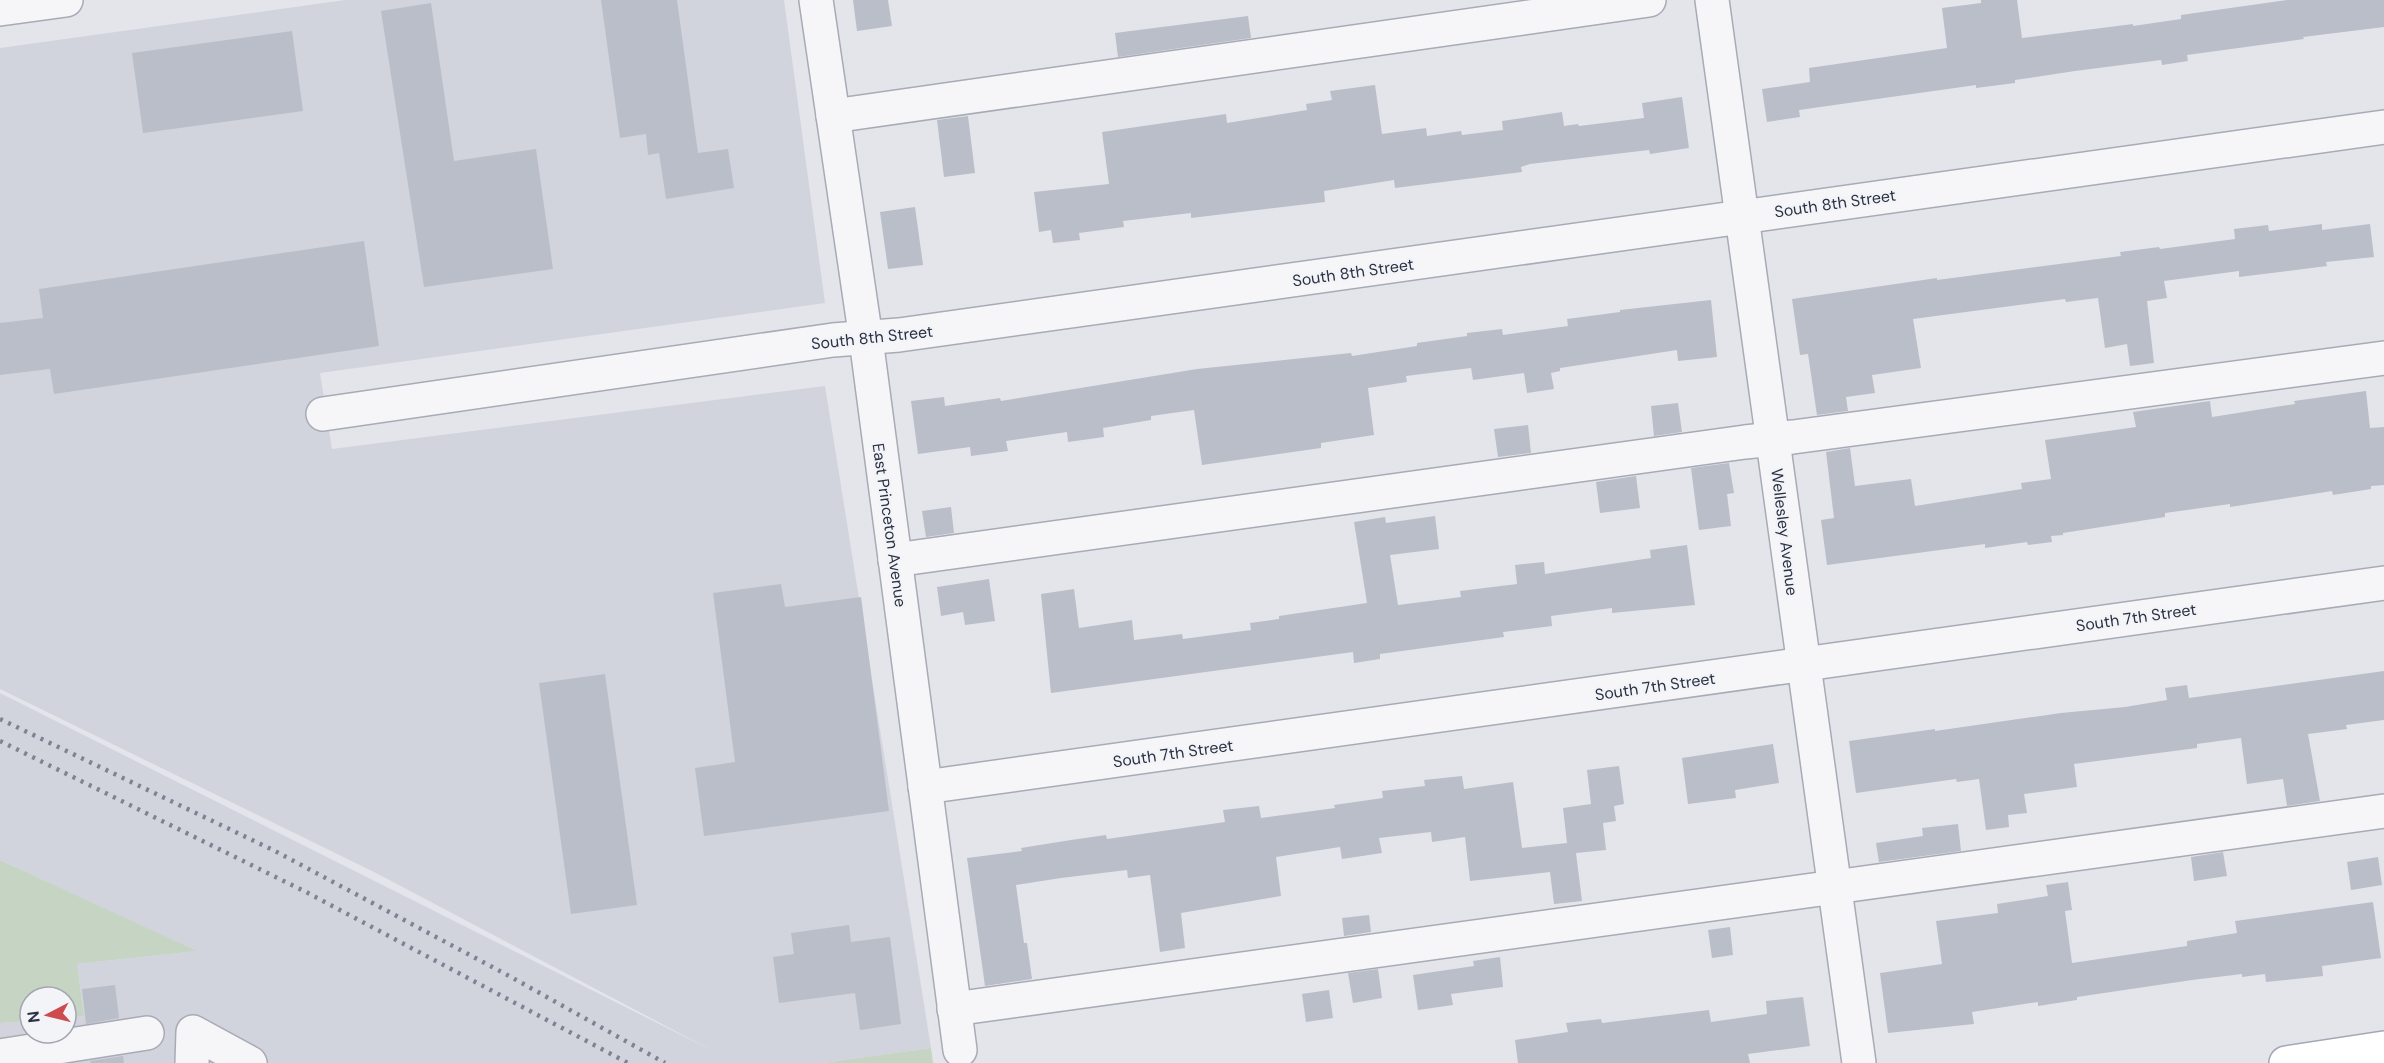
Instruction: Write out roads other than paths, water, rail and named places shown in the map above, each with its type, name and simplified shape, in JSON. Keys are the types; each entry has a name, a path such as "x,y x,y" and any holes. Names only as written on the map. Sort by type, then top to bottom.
{"main road":[{"path":"2286,1063 2384,1048"}],"street":[{"path":"0,9 66,0"},
{"name":"East Princeton Avenue","path":"816,0 866,339 960,1050"},
{"path":"833,116 1649,0"},
{"name":"Wellesley Avenue","path":"1712,0 1802,664 1859,1063"},
{"name":"South 8th Street","path":"323,414 833,340 866,339 2384,126"},
{"path":"895,560 1745,442 2384,358"},
{"name":"South 7th Street","path":"925,787 2384,583"},
{"path":"954,1009 1784,896 1833,887 2384,811"},
{"path":"192,1063 193,1032 250,1063"},
{"path":"0,1056 147,1033"}],"railway":[{"path":"0,719 275,851 511,977 665,1063"},
{"path":"0,741 306,892 628,1063"}]}
